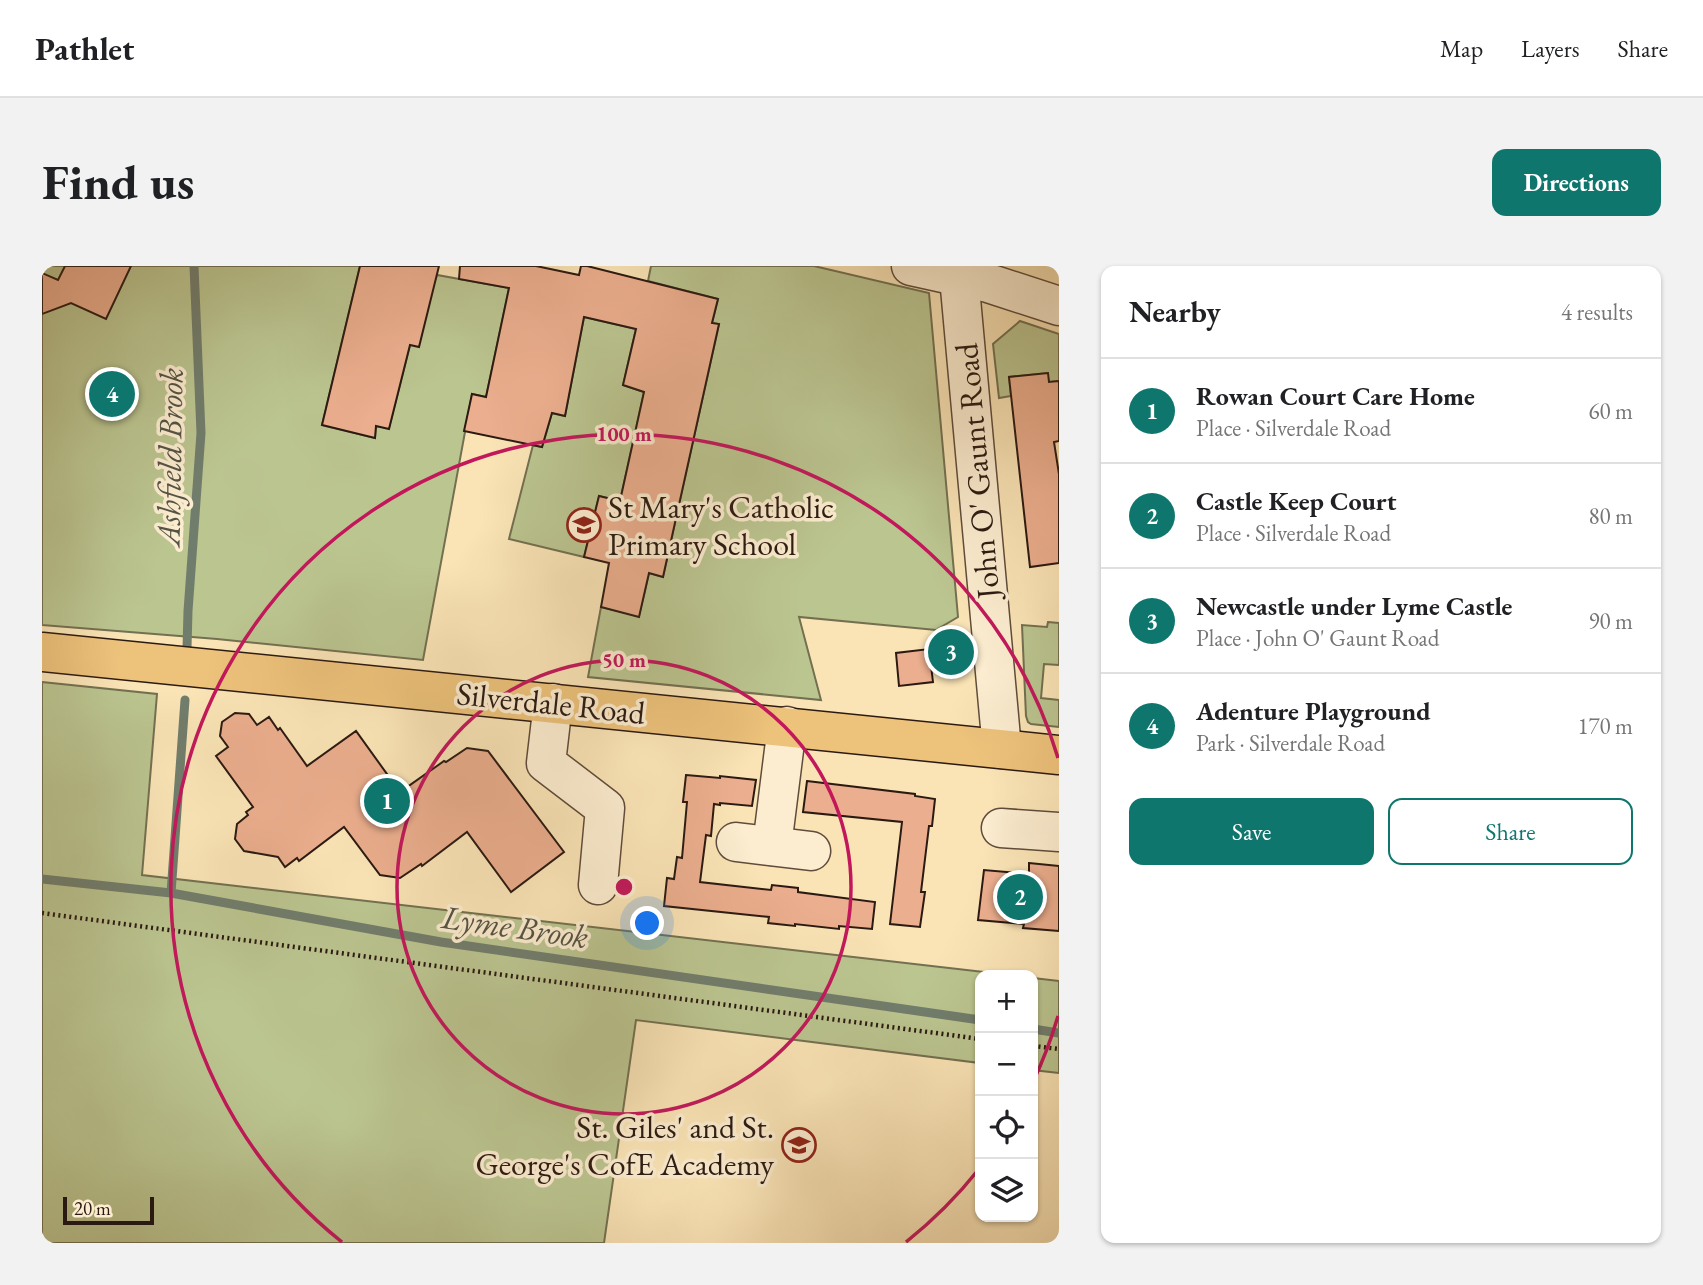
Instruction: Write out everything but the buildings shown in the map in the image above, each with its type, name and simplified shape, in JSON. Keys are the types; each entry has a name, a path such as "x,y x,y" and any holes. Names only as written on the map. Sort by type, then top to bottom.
{"main road":[{"name":"Silverdale Road","path":"42,652 1059,755"}],"street":[{"path":"911,266 959,271 1059,306"},
{"name":"John O' Gaunt Road","path":"959,271 1002,748"},
{"path":"552,703 546,763 605,808 598,885"},
{"path":"787,726 754,844 811,851"},
{"path":"1001,828 1059,832"}],"path":[{"path":"42,913 975,1038"},
{"path":"1038,1047 1059,1049"}],"green space":[{"path":"42,266 360,266 322,425 375,438 376,426 389,428 410,345 437,275 509,288 486,397 472,394 423,660 42,625"},
{"path":"651,266 814,266 929,293 958,617 936,630 799,617 821,700 588,677 601,607 639,616 649,573 663,577 719,324 712,323 718,299 648,281"},
{"path":"584,317 636,329 623,385 644,392 620,501 599,496 584,557 509,539 533,445 542,447 552,413 565,416"},
{"path":"1020,321 1059,334 1059,381 1049,382 1047,373 1009,377 1011,396 999,398 993,344"},
{"path":"1048,622 1059,623 1059,665 1044,664 1041,698 1059,700 1059,727 1031,724 1026,716 1022,625 1047,627"},
{"path":"42,682 157,694 142,875 975,971 975,1062 636,1020 604,1243 42,1243"},
{"path":"1038,979 1059,981 1059,1073 1038,1071"}],"waterway":[{"name":"Ashfield Brook","path":"187,648 201,433 194,266"},
{"name":"Ashfield Brook","path":"171,893 185,700"},
{"name":"Lyme Brook","path":"42,879 171,893 441,942 975,1019"},
{"name":"Lyme Brook","path":"1038,1030 1059,1033"}],"place":[{"name":"Adenture Playground","path":"112,394"},
{"name":"St Mary's Catholic Primary School","path":"584,525"},
{"name":"Newcastle under Lyme Castle","path":"951,652"},
{"name":"Rowan Court Care Home","path":"387,801"},
{"name":"Castle Keep Court","path":"1020,897"},
{"name":"St. Giles' and St. George's CofE Academy","path":"799,1145"}]}
